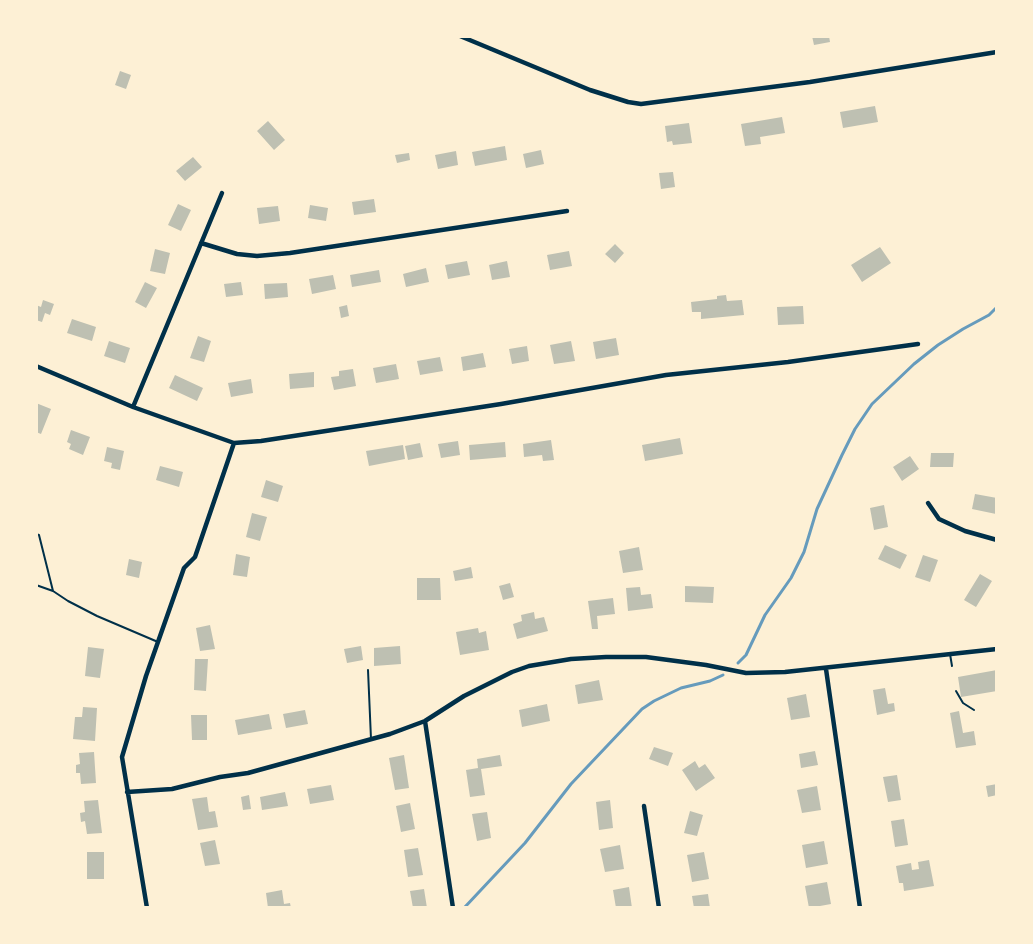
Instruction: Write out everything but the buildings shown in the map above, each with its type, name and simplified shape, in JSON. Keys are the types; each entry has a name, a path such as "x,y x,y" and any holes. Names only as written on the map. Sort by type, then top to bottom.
{"street":[{"path":"460,36 590,90 641,104 810,82 997,52"},
{"path":"133,407 222,193"},
{"path":"201,243 237,254 257,256 567,211"},
{"path":"36,366 133,407 234,443 501,404 666,375 788,362 918,344"},
{"path":"147,908 122,757 146,676 184,568 195,556 234,443"},
{"path":"928,503 939,519 965,531 997,540"},
{"path":"127,792 172,789 220,777 248,773 390,734 425,721 464,696 512,672 529,666 571,659 646,657 746,673 826,669 997,649"},
{"path":"826,669 860,908"},
{"path":"425,721 453,908"},
{"path":"644,806 659,908"}],"lane":[{"path":"36,534 39,535 53,591"},
{"path":"36,585 53,591 87,611 158,642"},
{"path":"951,654 952,666"},
{"path":"368,670 371,739"},
{"path":"956,691 963,703 974,710"}],"waterway":[{"path":"738,663 746,655 765,615 791,578 804,552 817,509 842,455 855,429 872,404 914,364 938,345 989,315 997,307"},
{"path":"464,908 525,843 571,784 642,709 681,688 710,681 723,675"}]}
